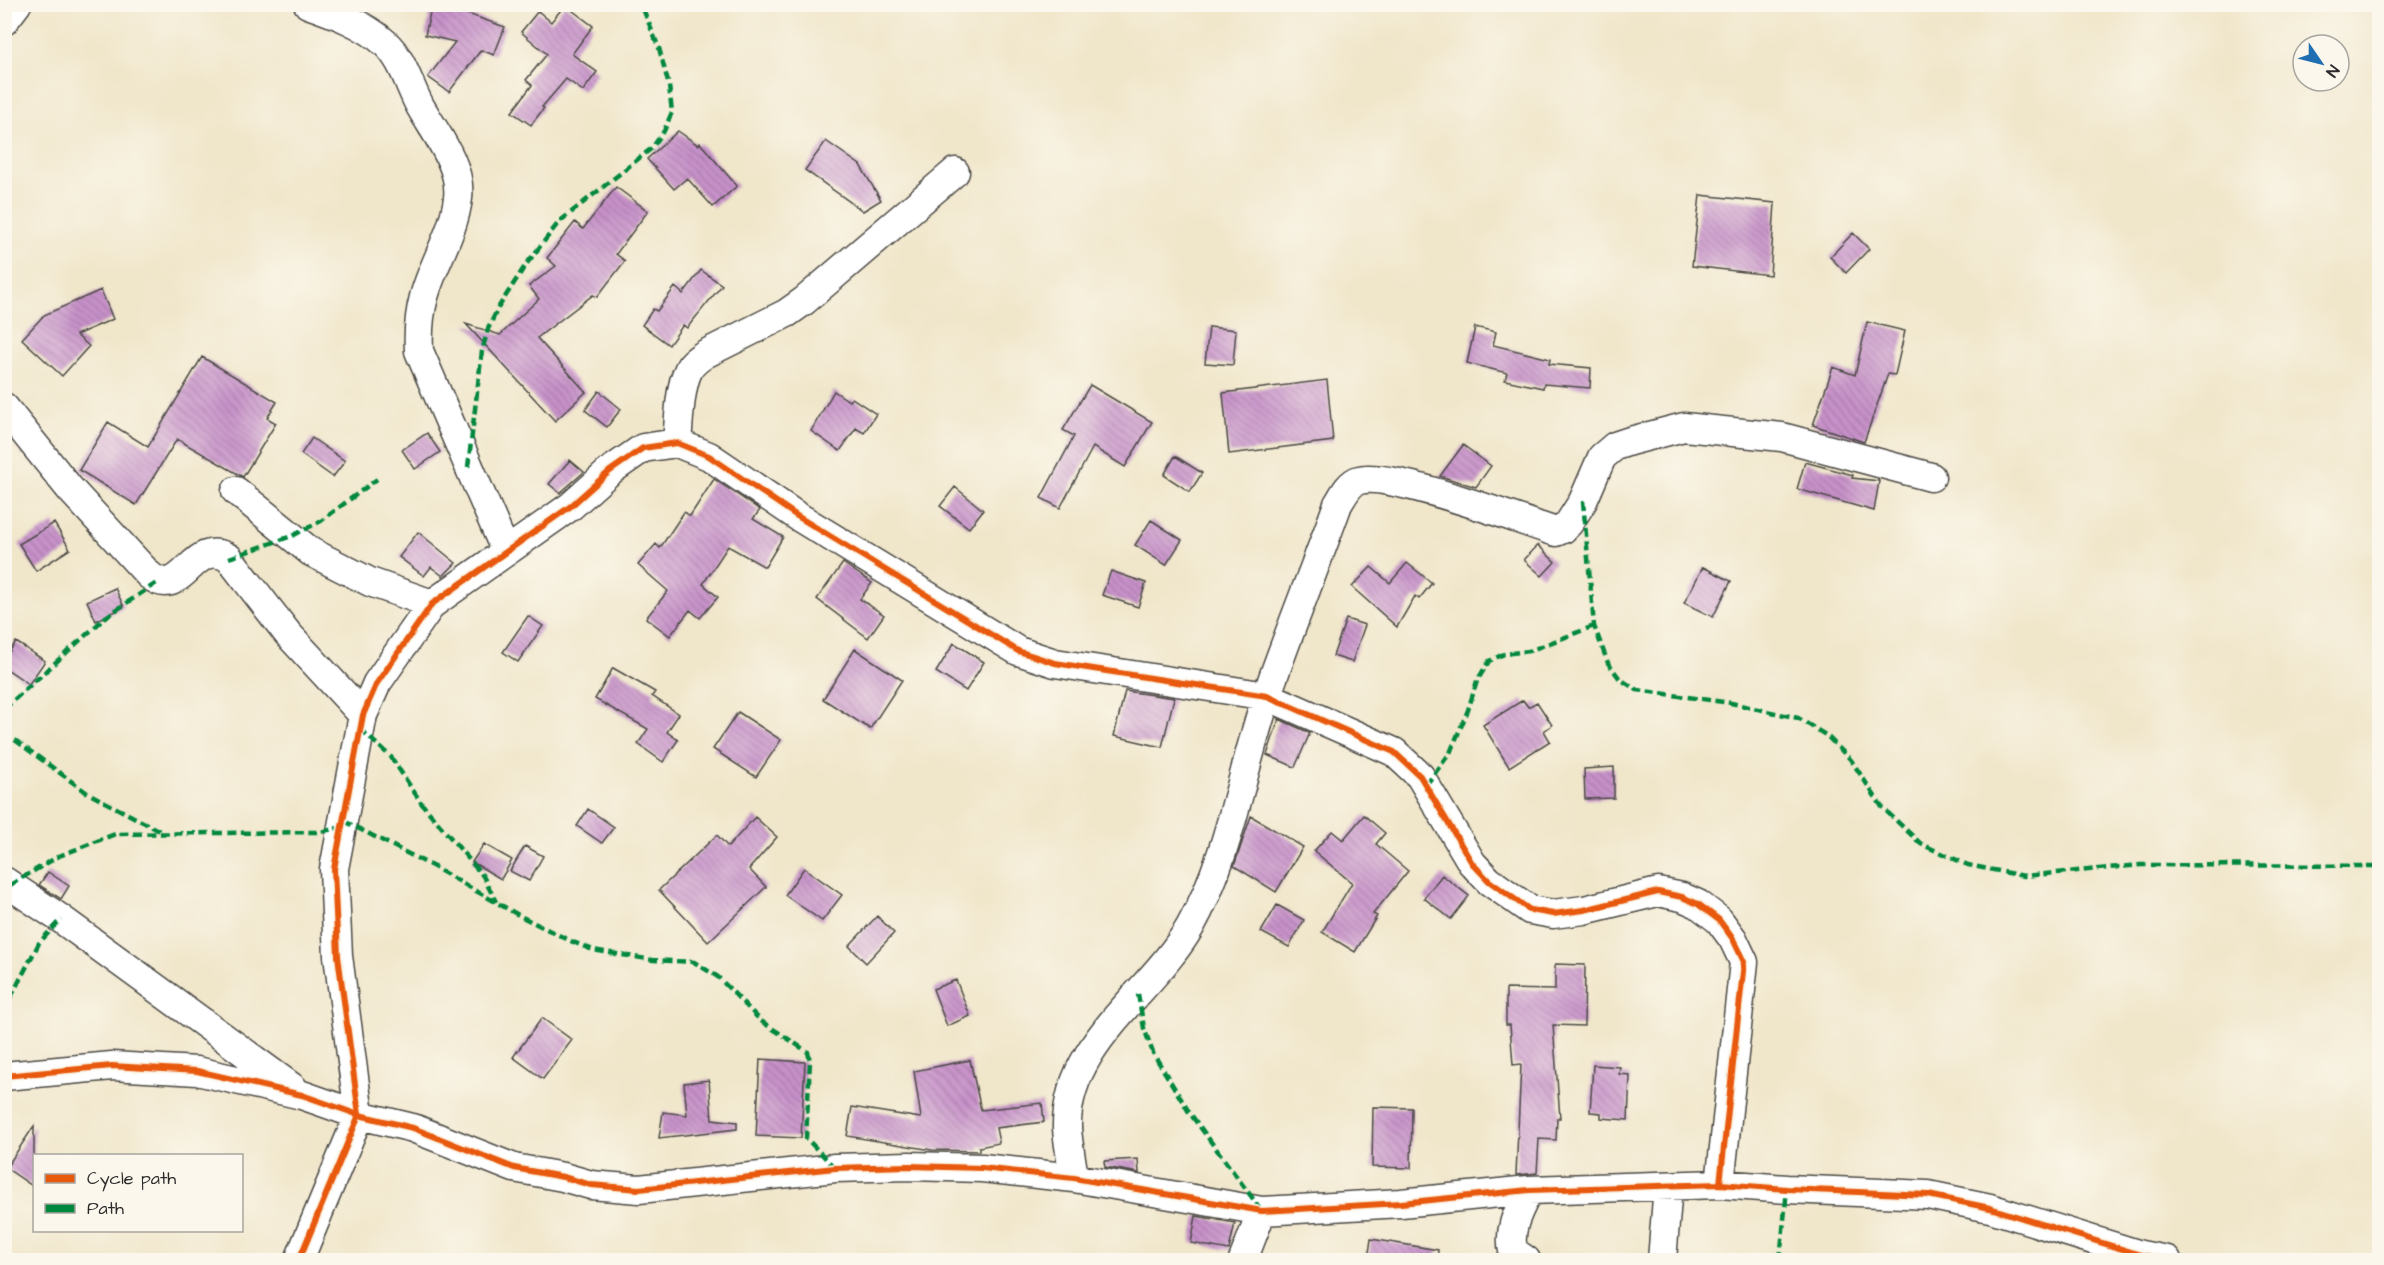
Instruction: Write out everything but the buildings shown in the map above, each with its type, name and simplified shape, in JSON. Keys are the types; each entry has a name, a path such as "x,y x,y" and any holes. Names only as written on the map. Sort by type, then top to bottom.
{"street":[{"path":"4,21 17,4"},
{"path":"308,4 367,29 387,44 403,68 454,170 458,195 453,222 424,295 418,325 419,351 506,552"},
{"path":"677,443 684,386 687,371 693,363 705,354 787,313 804,301 955,172"},
{"path":"4,408 70,489 158,582 164,584 174,580 195,561 209,554 220,553 229,558 288,634 363,716"},
{"path":"1074,1178 1067,1128 1071,1099 1082,1069 1095,1046 1156,975 1189,929 1208,892 1267,696 1338,504 1357,480 1374,478 1428,490 1556,531 1563,529 1569,523 1583,501 1602,457 1616,446 1684,427 1782,437 1931,477"},
{"path":"299,1260 359,1115 338,956 334,869 363,716 377,683 432,604 571,506 610,471 643,448 677,443 709,456 797,516 1018,651 1055,663 1267,696 1394,752 1420,776 1472,863 1489,881 1530,910 1553,914 1584,910 1658,892 1690,900 1719,920 1733,939 1744,962 1720,1184"},
{"path":"236,491 311,552 370,582 432,604"},
{"path":"4,881 61,919 302,1095"},
{"path":"4,1076 112,1066 197,1071 302,1095 359,1115 414,1128 514,1168 591,1185 639,1189 835,1168 909,1166 982,1168 1074,1178 1262,1211 1401,1203 1529,1190 1720,1184 1929,1195 1990,1208 2167,1260"},
{"path":"1662,1260 1668,1186"},
{"path":"1517,1257 1510,1240 1513,1224 1529,1190"},
{"path":"1243,1260 1262,1211"}],"marked path":[{"path":"323,9 324,4"},
{"path":"468,467 482,351 488,329 498,308 525,266 559,222 652,148 664,131 672,112 669,86 659,48 641,4"},
{"path":"229,558 292,536 321,521 377,479"},
{"path":"1583,501 1594,626 1608,663 1620,679 1637,690 1731,703 1798,718 1827,736 1851,760 1882,807 1921,844 1968,865 2024,876 2141,865 2380,866"},
{"path":"4,709 107,616 158,582"},
{"path":"1426,785 1450,753 1477,681 1489,661 1504,654 1529,651 1594,626"},
{"path":"360,729 391,757 422,804 483,876 496,902"},
{"path":"4,732 86,792 160,831"},
{"path":"344,821 573,942 593,950 653,960 694,962 718,977 761,1021 808,1052 810,1061 806,1138 835,1168"},
{"path":"10,885 59,856 115,834 320,832 342,827"},
{"path":"4,1010 39,943 61,919"},
{"path":"1138,994 1144,1028 1153,1053 1189,1112 1262,1211"},
{"path":"1780,1260 1787,1189"}],"cycle path":[{"path":"299,1260 359,1115 338,956 334,869 363,715 377,683 432,604 571,506 610,471 643,448 677,443 709,456 797,516 1018,651 1055,663 1267,696 1394,752 1420,776 1472,863 1489,881 1530,910 1553,914 1584,910 1658,892 1682,897 1698,904 1719,920 1733,939 1744,962 1720,1184"},
{"path":"4,1076 112,1066 197,1071 302,1095 359,1115 413,1128 514,1168 591,1185 639,1189 835,1168 909,1166 982,1168 1074,1178 1262,1211 1401,1203 1529,1190 1720,1184 1928,1195 1990,1208 2141,1255 2167,1260"}]}
